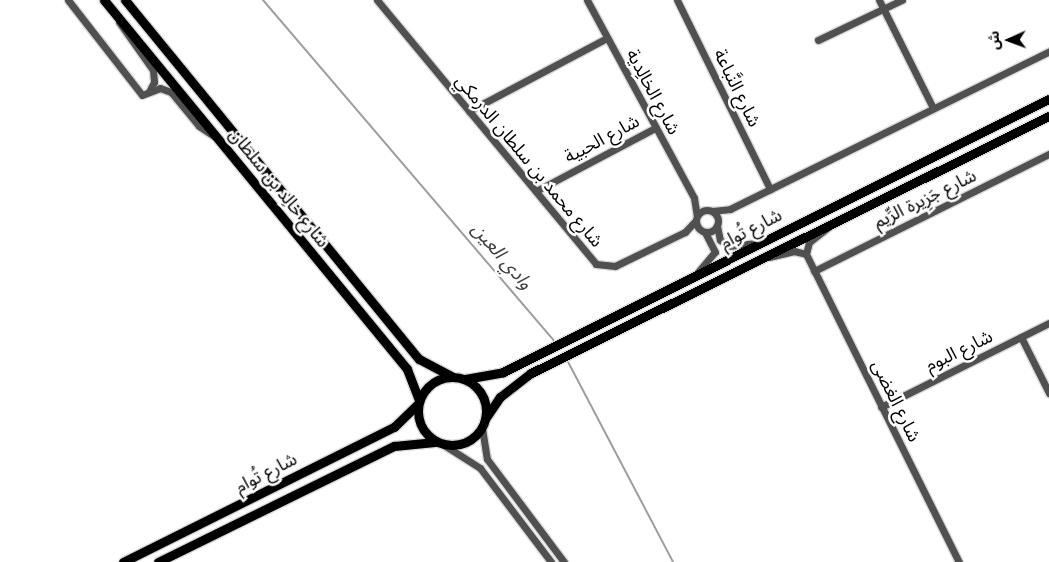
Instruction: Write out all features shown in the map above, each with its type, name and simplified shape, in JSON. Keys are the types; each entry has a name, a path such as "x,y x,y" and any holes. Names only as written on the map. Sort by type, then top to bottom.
{"main road":[{"name":"شارع خالِد بن سلطان","path":"104,0 407,369 418,402"},
{"name":"شارع خالِد بن سلطان","path":"125,0 419,359 453,376"},
{"name":"شارع تُوام","path":"465,379 494,376 1049,99"},
{"name":"شارع تُوام","path":"484,423 500,397 531,373 1049,116"},
{"path":"453,376 465,379 480,391 484,423 470,441 439,443 419,422 418,402 432,383 453,376"},
{"name":"شارع تُوام","path":"123,562 394,427 418,402"},
{"name":"شارع تُوام","path":"158,562 394,446 439,443"}],"street":[{"path":"68,0 142,95 149,92 171,92 199,126 216,136"},
{"name":"شارع محمد بن سلطان الدرمكي","path":"378,0 469,112 602,268 685,232 703,232"},
{"name":"شارع الخالِدية","path":"587,0 694,198 710,211"},
{"name":"شارع النَّباعة","path":"676,0 770,189"},
{"path":"879,0 934,108"},
{"path":"818,40 902,0"},
{"path":"116,15 153,70 154,82 149,92"},
{"path":"469,112 607,38"},
{"path":"767,239 728,246 720,240 717,225 710,211 730,209 1049,51"},
{"name":"شارع الحبية","path":"536,191 655,128"},
{"name":"شارع جَزِيرة الرِّيم","path":"814,271 1049,154"},
{"name":"شارع الخالِدية","path":"694,198 696,218 703,232"},
{"path":"691,278 714,256 714,243 703,232 717,225 730,209"},
{"name":"شارع محمد بن سلطان الدرمكي","path":"685,232 696,218 710,211"},
{"path":"766,257 794,251 806,254 809,242 832,225"},
{"name":"شارع الغضى","path":"806,254 959,562"},
{"name":"شارع البوم","path":"881,407 1049,323"},
{"path":"1021,337 1049,393"},
{"path":"484,423 487,459 564,562"},
{"path":"439,443 480,468 551,562"}],"waterway":[{"name":"وادي العين","path":"263,0 555,342"},
{"name":"وادي العين","path":"566,358 673,562"}]}
